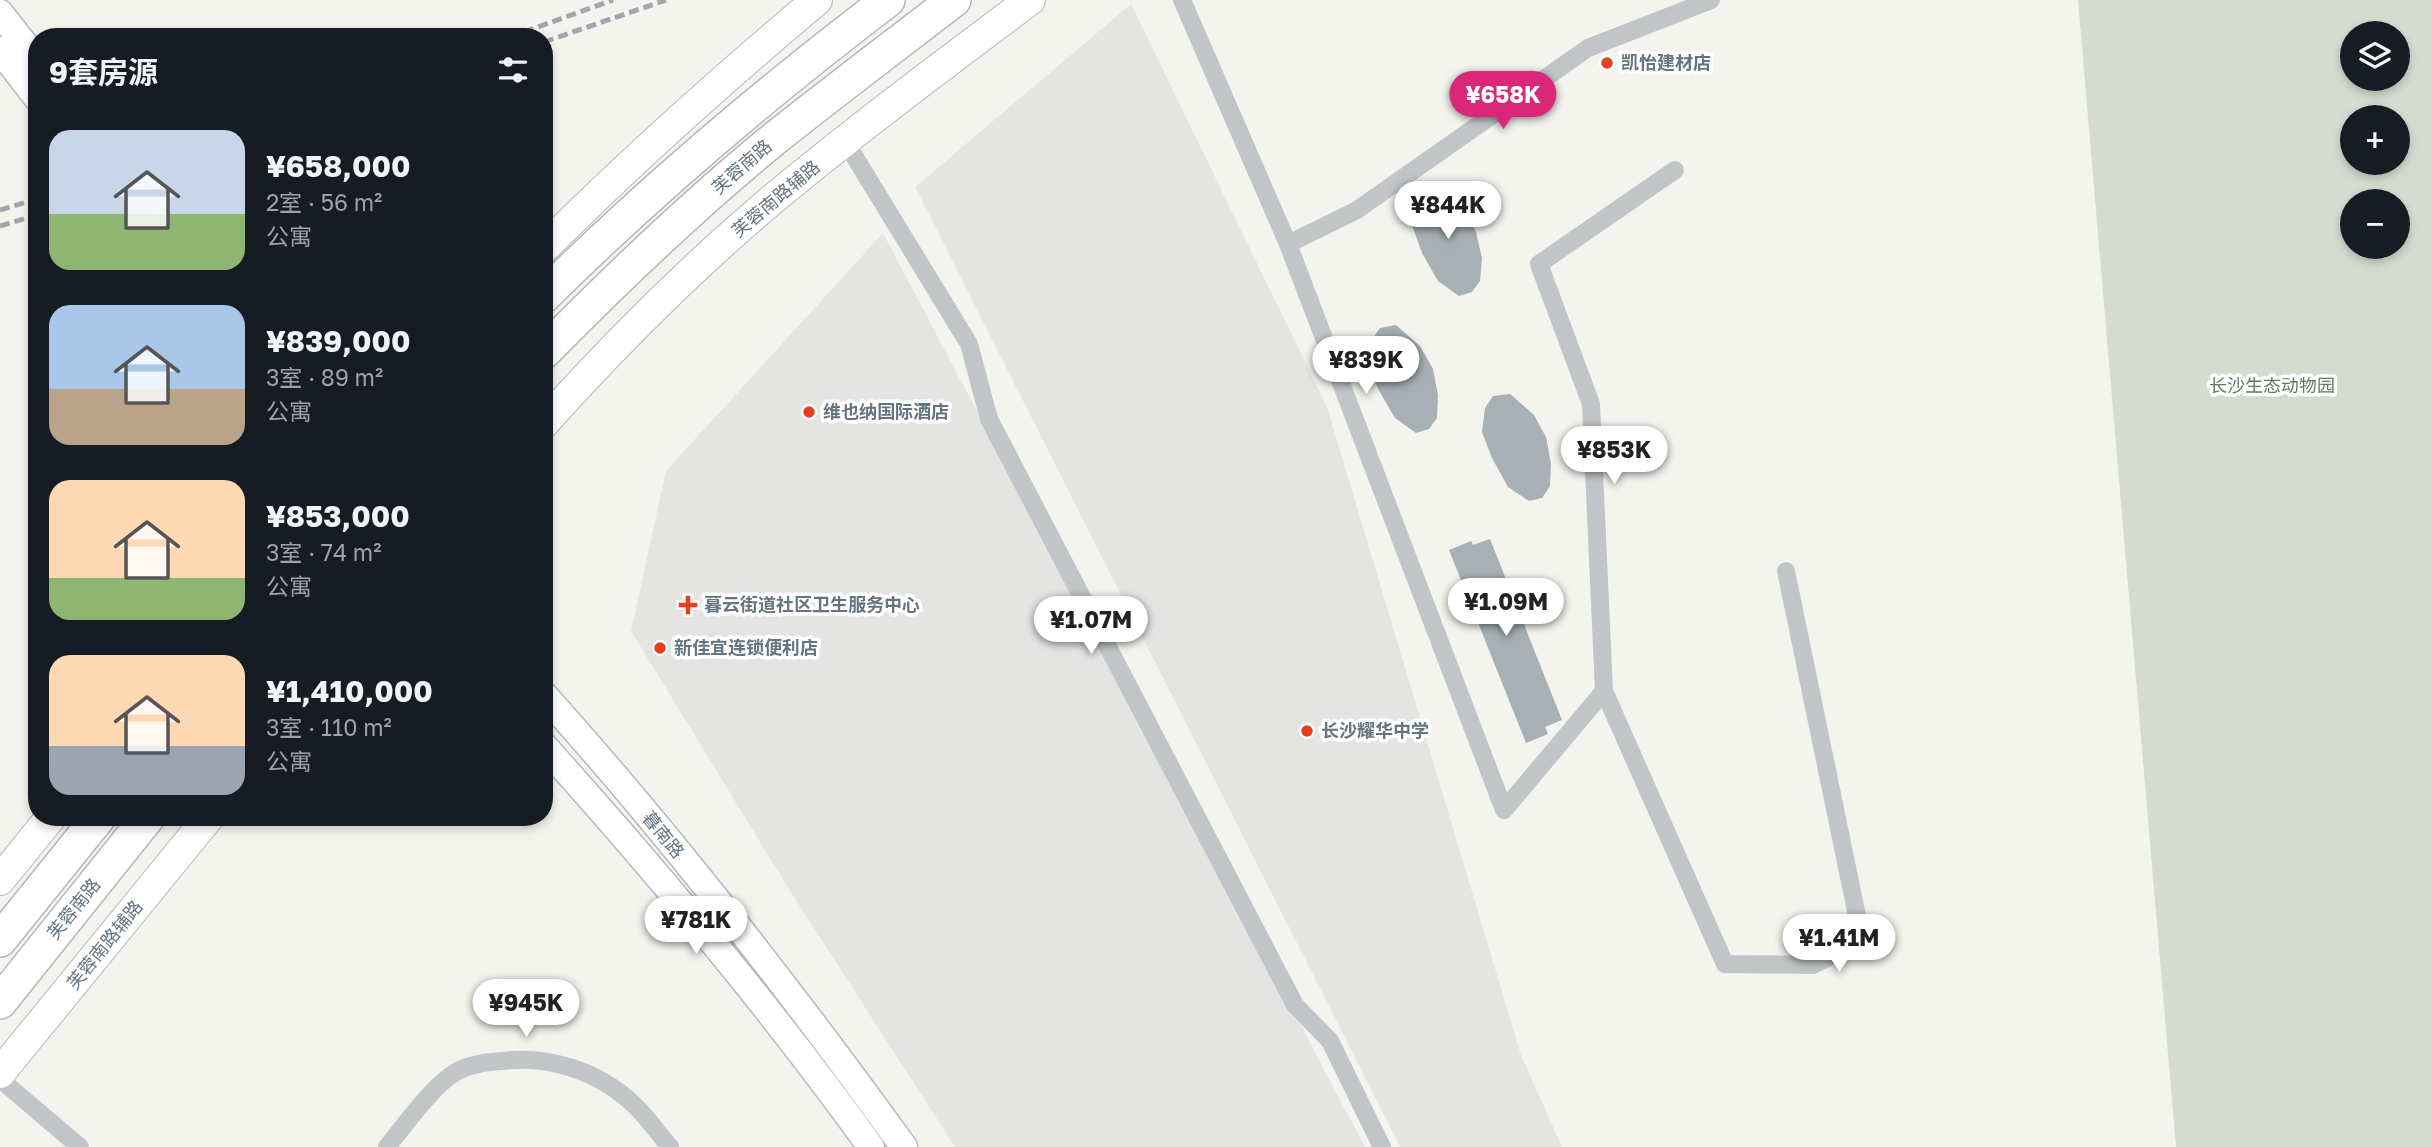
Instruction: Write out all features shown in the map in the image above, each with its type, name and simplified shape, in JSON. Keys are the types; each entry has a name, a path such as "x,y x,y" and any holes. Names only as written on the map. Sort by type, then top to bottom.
{"highway":[{"path":"553,287 601,240 730,125 888,0"},
{"name":"芙蓉南路","path":"553,343 679,221 762,149 954,0"},
{"path":"0,940 92,826"},
{"name":"芙蓉南路","path":"0,1002 141,826"}],"main road":[{"path":"553,239 627,166 752,54 817,0"},
{"name":"芙蓉南路辅路","path":"553,413 685,278 771,201 1030,0"},
{"path":"0,13 28,49"},
{"path":"0,50 28,86"},
{"name":"暮南路","path":"553,706 662,833 801,1006 904,1147"},
{"name":"暮南路","path":"553,756 713,939 871,1147"},
{"path":"0,880 44,826"},
{"name":"芙蓉南路辅路","path":"0,1073 202,826"}],"street":[{"path":"1182,0 1288,244 1504,810 1604,691"},
{"path":"1288,244 1357,210 1588,48 1711,0"},
{"path":"845,141 969,344 989,419 1295,1004 1330,1041 1382,1147"},
{"path":"1675,170 1539,264 1591,404 1604,691 1725,964 1813,965 1862,940 1786,571"},
{"path":"387,1147 424,1101 456,1072 482,1063 526,1058 556,1063 595,1076 632,1102 670,1147"},
{"path":"0,1079 80,1147"}],"shaded area":[{"name":"长沙耀华中学","path":"1131,4 1327,407 1521,1055 1562,1147 1400,1147 915,187"},
{"path":"883,233 1365,1147 955,1147 790,891 631,631 666,471"}],"green space":[{"name":"长沙生态动物园","path":"2078,0 2432,0 2432,1147 2176,1147"}],"building":[{"path":"1439,188 1464,209 1476,232 1482,258 1480,281 1472,292 1459,296 1438,281 1422,253 1412,225 1415,202 1423,191"},
{"path":"1396,325 1420,346 1433,369 1438,395 1437,418 1429,429 1416,433 1395,418 1378,389 1369,363 1372,339 1380,328"},
{"path":"1510,394 1534,415 1546,437 1551,464 1550,486 1542,498 1529,501 1508,487 1482,432 1485,408 1493,396"},
{"path":"1490,539 1562,720 1545,727 1548,734 1526,743 1449,550 1471,541 1473,545"}],"railway":[{"path":"535,28 613,0"},
{"path":"553,39 666,0"},
{"path":"0,210 28,202"},
{"path":"0,226 28,218"}],"place":[{"name":"凯怡建材店","path":"1607,63"},
{"name":"维也纳国际酒店","path":"809,412"},
{"name":"暮云街道社区卫生服务中心","path":"688,605"},
{"name":"新佳宜连锁便利店","path":"660,648"},
{"name":"长沙耀华中学","path":"1307,731"}]}
